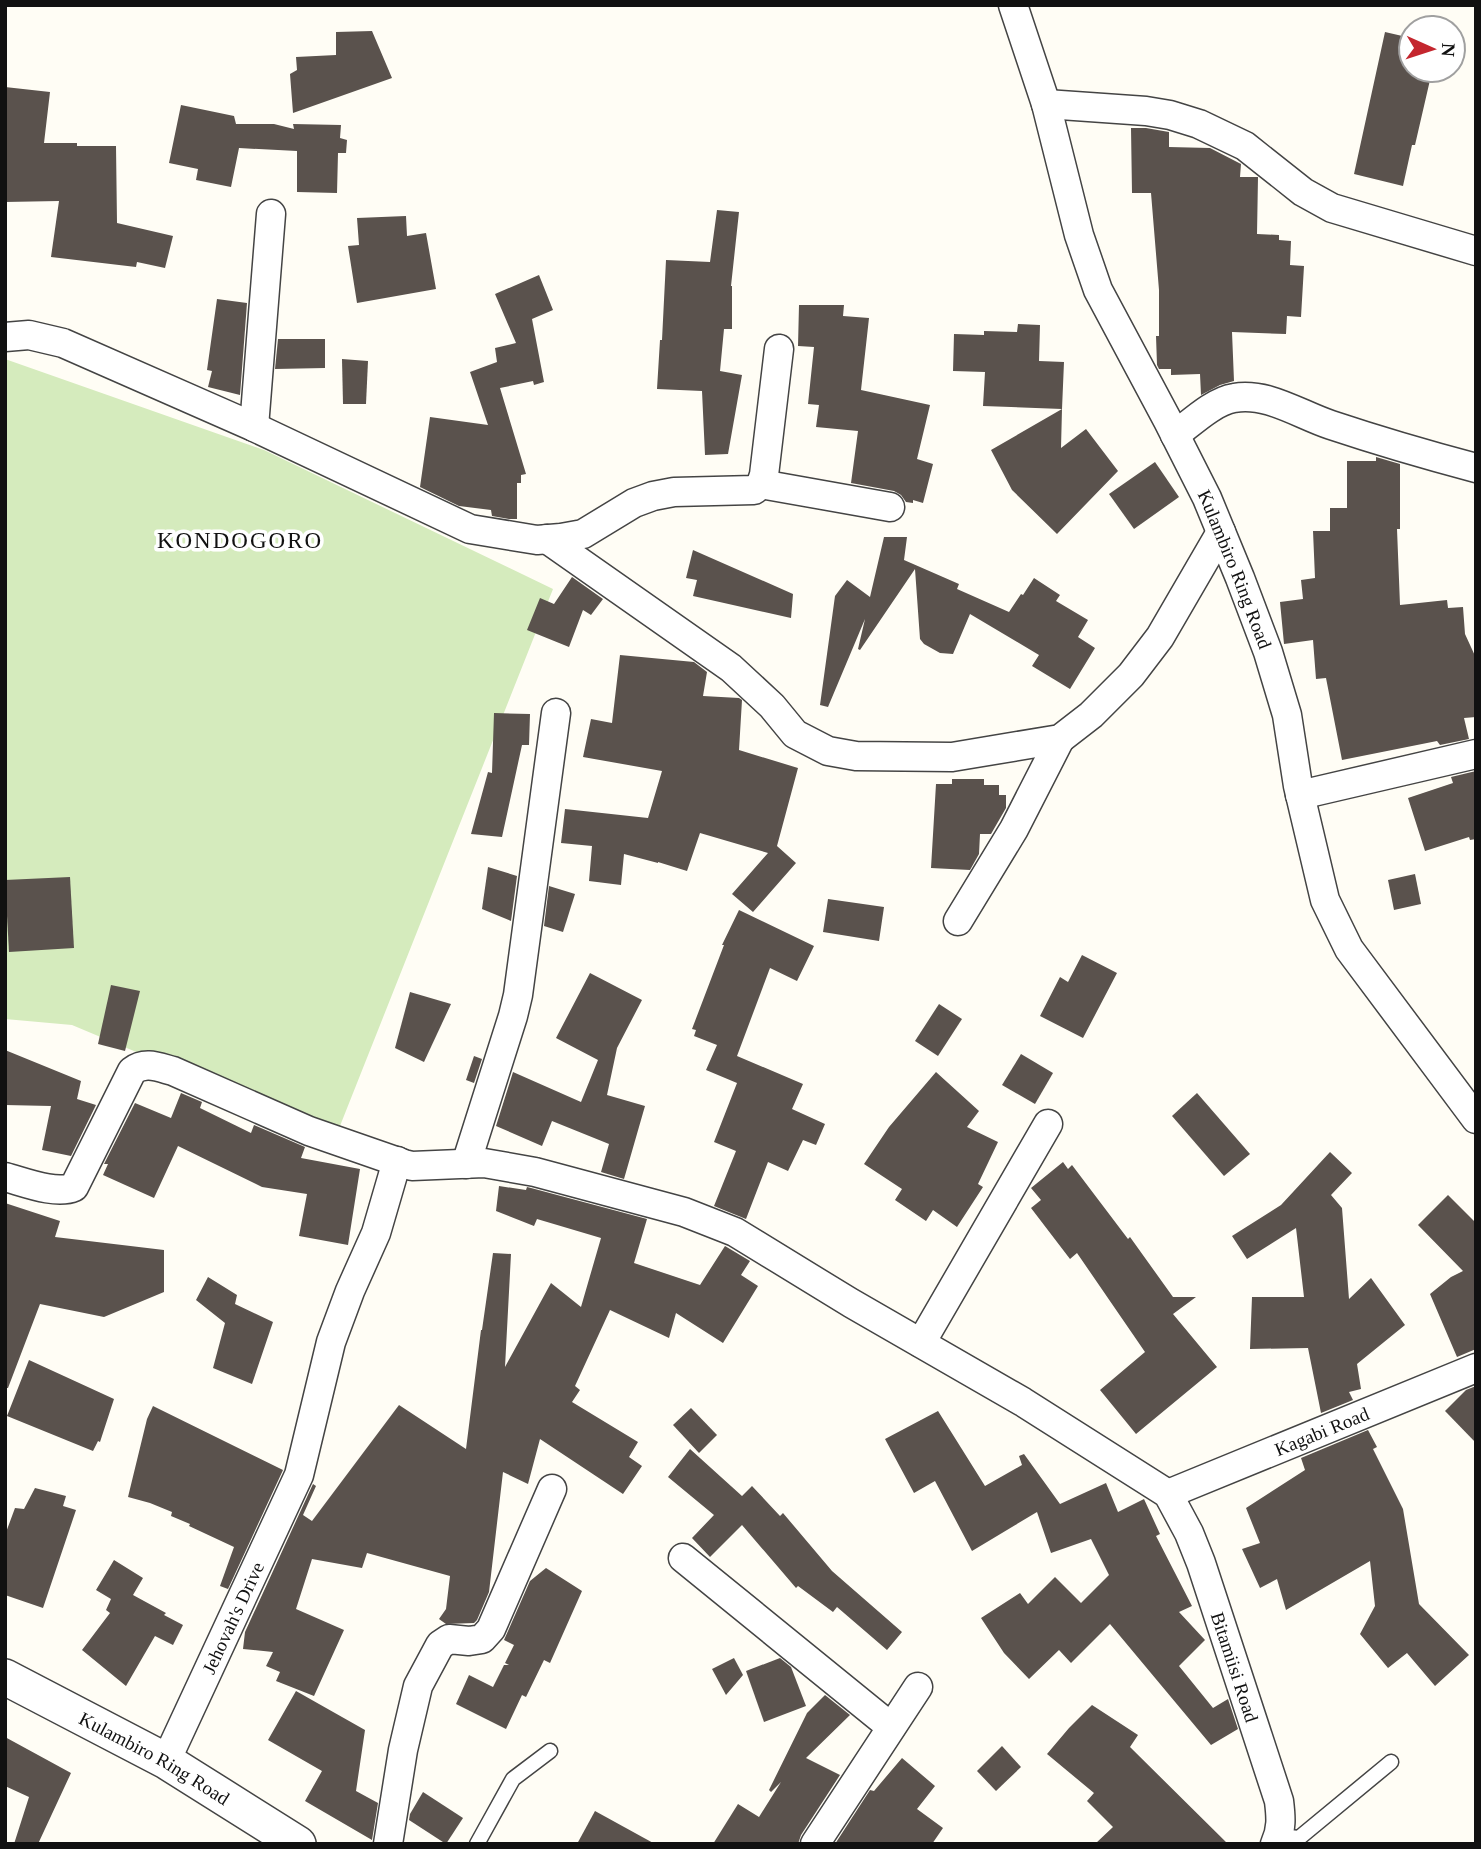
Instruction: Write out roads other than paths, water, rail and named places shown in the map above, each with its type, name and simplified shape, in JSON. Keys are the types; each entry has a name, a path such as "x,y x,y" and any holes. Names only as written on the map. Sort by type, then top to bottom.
{"street":[{"name":"Kulambiro Ring Road","path":"1013,5 1046,104 1079,235 1098,290 1207,498 1268,652 1287,715 1300,795 1325,900 1349,949 1476,1119"},
{"path":"1046,104 1146,111 1199,124 1245,146 1303,192 1332,208 1476,251"},
{"path":"254,427 271,214"},
{"path":"5,337 29,335 63,343 254,427 470,529 524,539 583,534 634,503 653,496 674,492 754,490 761,484 764,475 779,349"},
{"path":"1175,435 1222,401 1249,397 1269,400 1328,424 1418,453 1476,468"},
{"path":"761,484 890,507"},
{"path":"958,920 1014,830 1060,739 1091,715 1131,675 1160,637 1221,532"},
{"path":"547,539 731,668 772,706 795,734 828,751 856,755 952,757 1060,739"},
{"path":"466,1164 518,995 556,713"},
{"path":"1300,795 1476,754"},
{"path":"5,1177 56,1190 66,1191 74,1187 132,1071 147,1065 173,1071 309,1131 411,1166 484,1163 535,1172 684,1212 735,1232 1023,1402 1168,1494"},
{"path":"921,1343 1048,1124"},
{"name":"Jehovah's Drive","path":"166,1761 299,1475 331,1342 376,1233 397,1161"},
{"name":"Kagabi Road","path":"1168,1494 1476,1368"},
{"path":"388,1844 405,1738 418,1686 440,1645 449,1639 482,1639 491,1629 552,1489"},
{"name":"Bitamiisi Road","path":"1168,1494 1189,1533 1201,1563 1279,1801 1281,1824 1277,1840"},
{"path":"683,1558 891,1727"},
{"name":"Kulambiro Ring Road","path":"5,1677 166,1761 298,1844"},
{"path":"815,1844 918,1687"}],"lane":[{"path":"477,1844 513,1779 550,1751"},
{"path":"1277,1840 1299,1838 1391,1762"}],"district":[{"name":"KONDOGORO","path":"240,540"}]}
